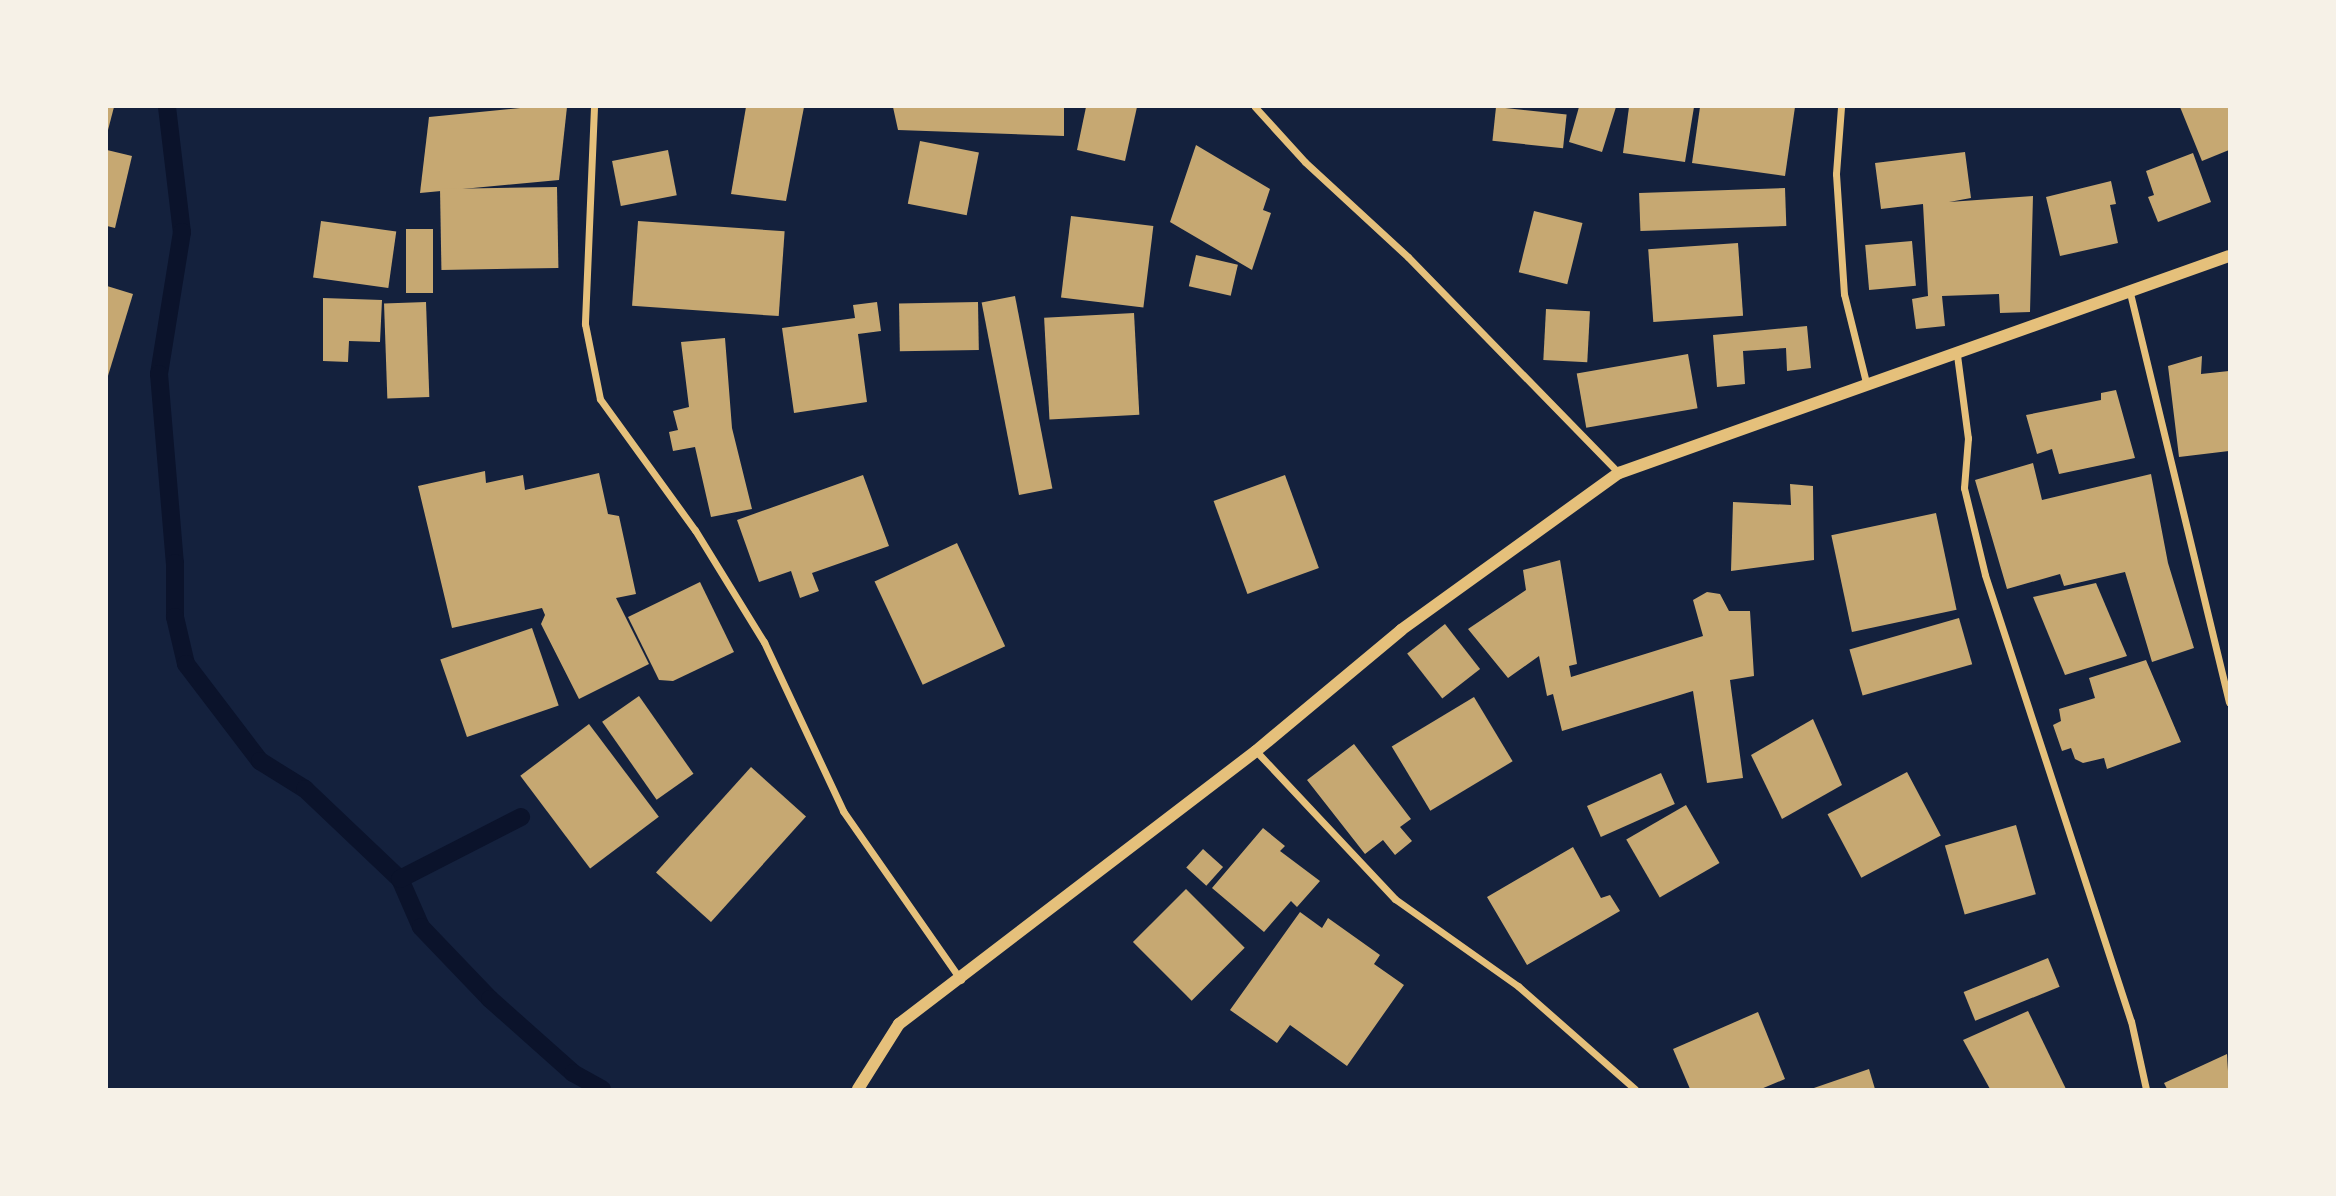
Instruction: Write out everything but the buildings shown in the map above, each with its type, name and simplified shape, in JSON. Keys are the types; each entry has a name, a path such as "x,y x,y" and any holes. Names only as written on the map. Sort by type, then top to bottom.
{"street":[{"path":"594,107 585,324 600,399 695,530 764,642 844,811 962,981"},
{"path":"1255,107 1305,162 1408,257 1619,473"},
{"path":"1841,107 1836,174 1844,294 1866,382"},
{"path":"858,1089 900,1024 962,981 1255,751 1401,630 1619,473 1866,382 1957,355 2229,256"},
{"path":"2130,293 2229,702"},
{"path":"1957,355 1968,438 1964,488 1985,575 2131,1021 2146,1089"},
{"path":"1255,751 1395,899 1518,986 1635,1089"}],"waterway":[{"path":"167,107 182,232 159,374 175,563 175,617 186,664 260,761 305,789 400,879 421,927 490,999 573,1073 602,1089"},
{"path":"400,879 521,817"}]}
